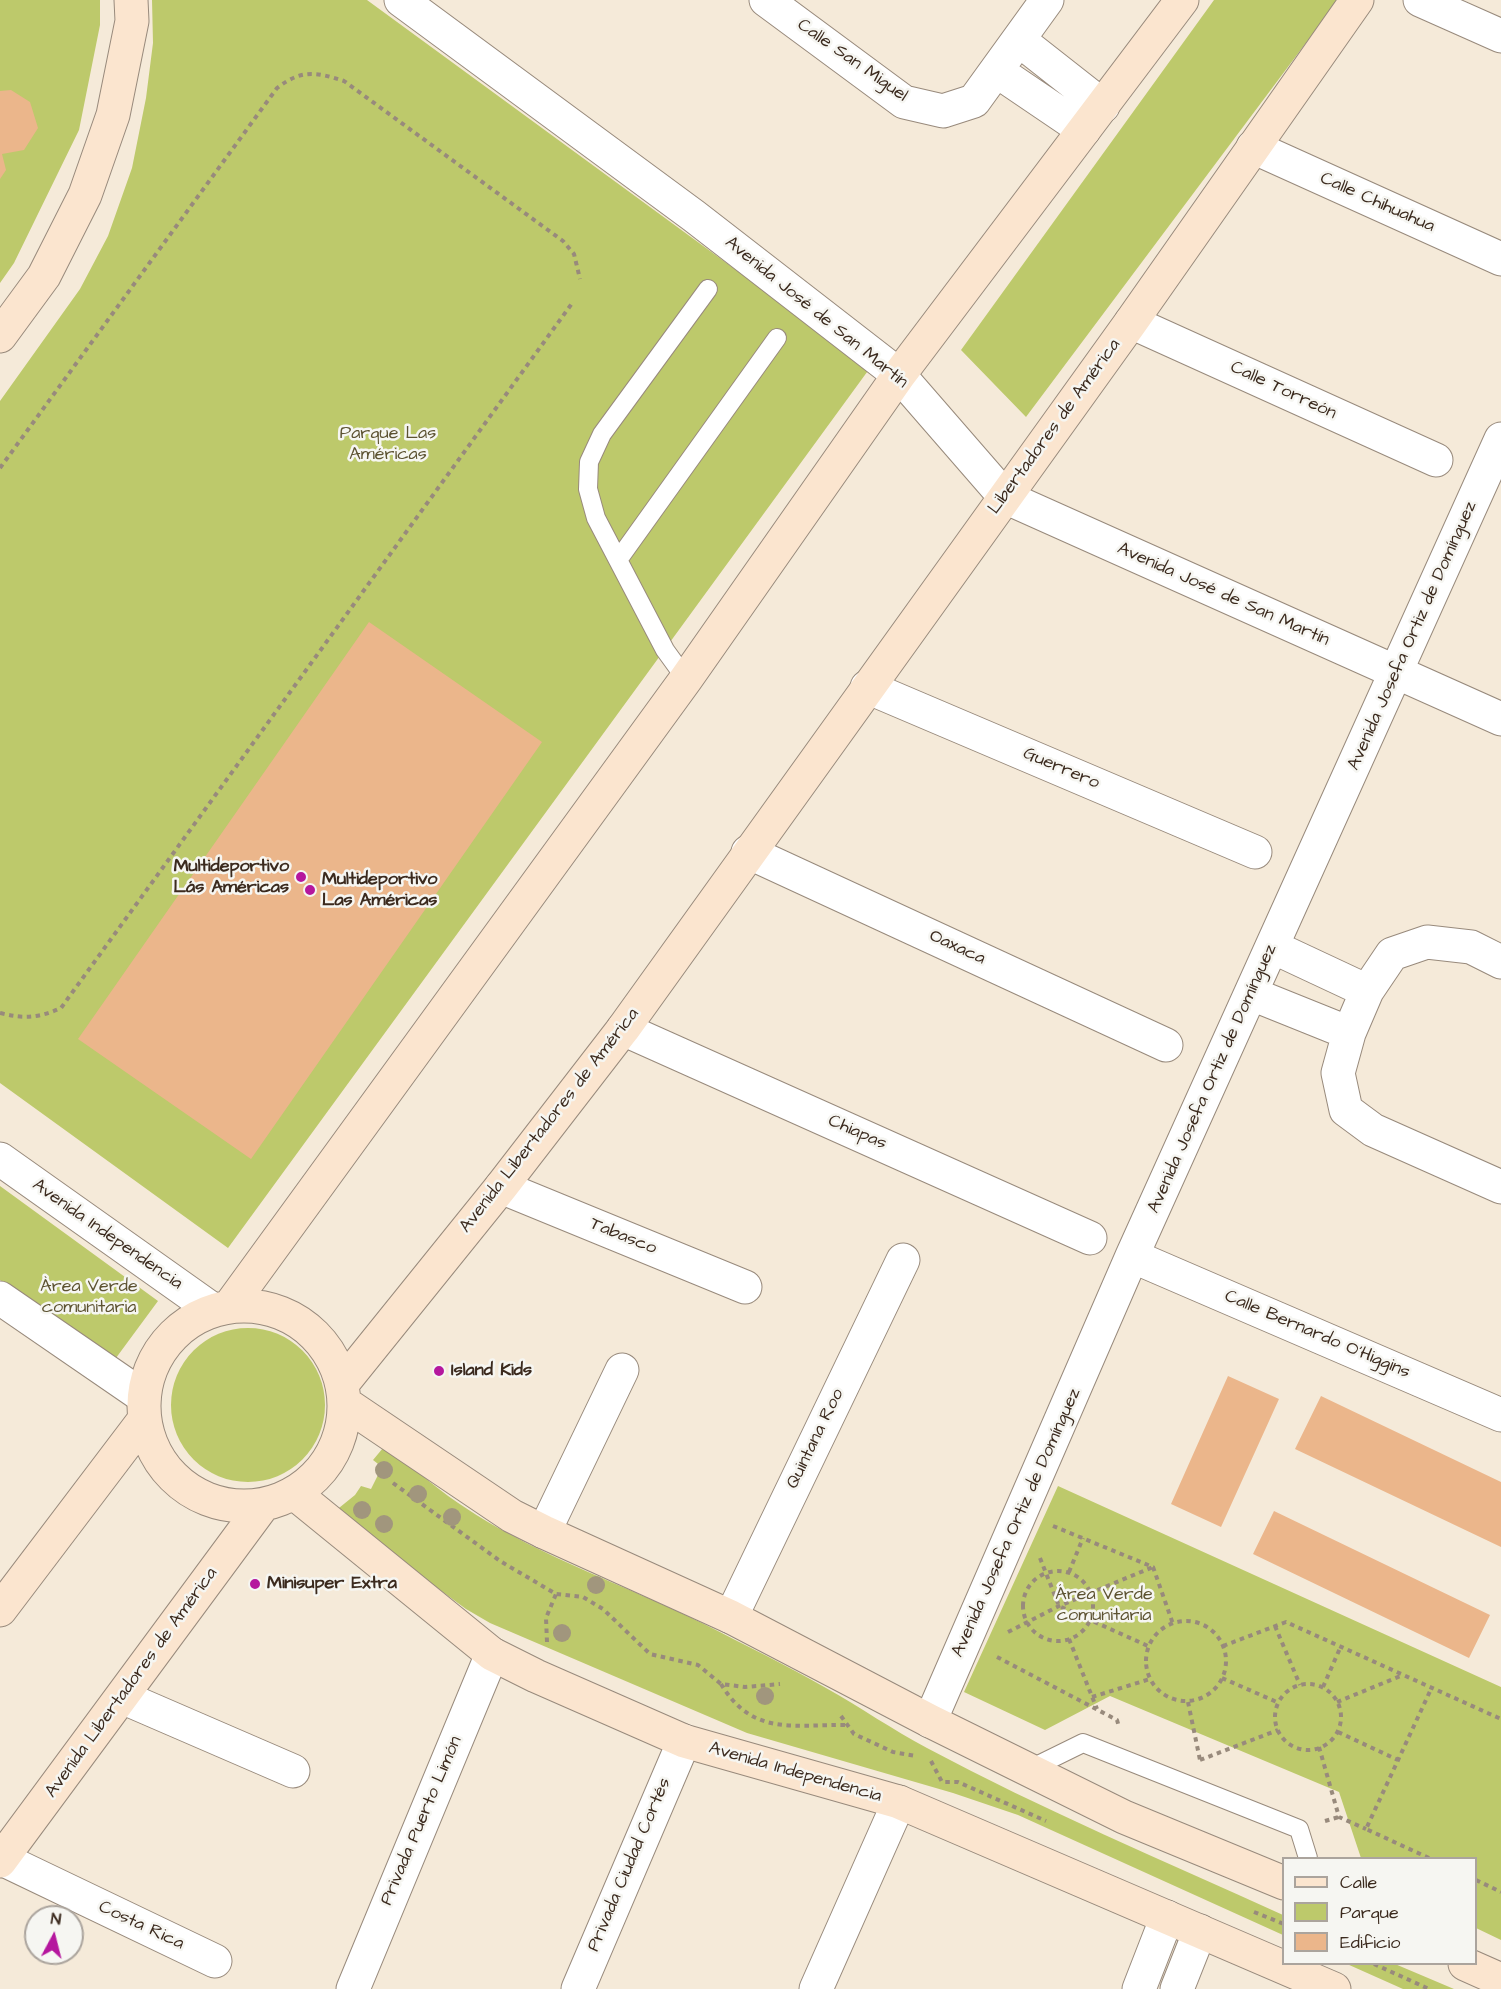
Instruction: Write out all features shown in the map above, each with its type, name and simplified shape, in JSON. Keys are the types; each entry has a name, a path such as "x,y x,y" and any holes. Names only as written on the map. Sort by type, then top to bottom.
{"main road":[{"path":"0,336 44,276 85,195 113,115 132,21 131,0"},
{"path":"221,1308 686,679 899,375 1182,0"},
{"name":"Libertadores de América","path":"748,852 1131,322 1357,0"},
{"name":"Avenida Libertadores de América","path":"344,1394 623,1029 748,852"},
{"path":"254,1306 279,1311 301,1323 325,1346 334,1360 344,1394 340,1439 322,1471 294,1493 263,1505 240,1506 216,1503 176,1480 161,1462 150,1442 144,1408 151,1369 165,1343 187,1323 221,1308 254,1306"},
{"path":"344,1394 512,1516 544,1533 731,1617 930,1721 1124,1816 1282,1882"},
{"path":"0,1610 144,1408"},
{"name":"Avenida Independencia","path":"294,1493 492,1654 536,1676 684,1741 899,1802 1334,1989"},
{"name":"Avenida Libertadores de América","path":"1,1860 263,1505"},
{"path":"1467,1965 1501,1980"}],"street":[{"name":"Avenida José de San Martín","path":"401,0 694,216 899,375 1005,497 1501,719"},
{"name":"Calle San Miguel","path":"766,0 904,102 943,111 975,102 1047,0"},
{"path":"1420,0 1501,36"},
{"path":"1019,40 1094,118"},
{"path":"997,71 1094,118"},
{"name":"Calle Chihuahua","path":"1253,147 1501,259"},
{"name":"Calle Torreón","path":"1131,322 1436,460"},
{"name":"Avenida Josefa Ortiz de Domínguez","path":"930,1721 968,1652 1022,1513 1132,1256 1398,673 1501,439"},
{"name":"Guerrero","path":"867,687 1255,852"},
{"name":"Oaxaca","path":"748,852 1166,1045"},
{"path":"1501,962 1471,947 1427,942 1392,954 1367,991 1349,1033 1338,1073 1346,1110 1373,1130 1501,1187"},
{"path":"1273,947 1367,991"},
{"path":"1251,994 1349,1033"},
{"name":"Chiapas","path":"623,1029 1090,1238"},
{"name":"Avenida Independencia","path":"0,1159 221,1308"},
{"name":"Tabasco","path":"501,1187 745,1287"},
{"name":"Calle Bernardo O'Higgins","path":"1132,1256 1501,1415"},
{"name":"Quintana Roo","path":"731,1617 903,1260"},
{"path":"0,1298 144,1408"},
{"path":"544,1533 622,1370"},
{"name":"Privada Puerto Limón","path":"353,1989 492,1654"},
{"path":"122,1696 293,1771"},
{"name":"Privada Ciudad Cortés","path":"578,1989 684,1741"},
{"path":"816,1989 899,1802"},
{"name":"Costa Rica","path":"1,1860 215,1961"},
{"path":"1139,1989 1167,1917"},
{"path":"1177,1989 1200,1931"}],"lane":[{"path":"686,679 665,650 596,518 588,489 589,462 602,434 708,289"},
{"path":"618,560 777,338"},
{"path":"1028,1770 1083,1743 1299,1829 1308,1857"}],"path":[{"path":"0,468 277,88 294,75 321,74 344,81 563,241 574,254 580,279"},
{"path":"0,1013 17,1017 42,1017 61,1008 573,302"},
{"path":"393,1483 472,1543 556,1594 583,1597 618,1622 650,1654 698,1665 721,1684 732,1703 751,1718 780,1725 847,1725"},
{"path":"1022,1513 1153,1567 1173,1624"},
{"path":"1022,1513 1059,1606 1148,1646"},
{"path":"1069,1572 1083,1538"},
{"path":"968,1652 1059,1606 1153,1567"},
{"path":"1069,1572 1080,1578 1091,1593 1094,1607 1090,1620 1078,1635 1069,1640 1047,1639 1036,1633 1028,1622 1023,1600 1027,1589 1046,1573 1069,1572"},
{"path":"547,1647 546,1618 556,1594"},
{"path":"1195,1622 1207,1627 1223,1646 1226,1659 1222,1678 1211,1692 1201,1699 1188,1702 1162,1695 1150,1679 1145,1659 1148,1646 1156,1634 1173,1624 1195,1622"},
{"path":"1223,1646 1286,1622 1501,1719"},
{"path":"1275,1626 1300,1685"},
{"path":"1069,1640 1097,1710"},
{"path":"1323,1687 1341,1646"},
{"path":"968,1652 1117,1720 1125,1759"},
{"path":"1337,1702 1404,1675"},
{"path":"1222,1678 1278,1703"},
{"path":"1092,1697 1150,1679"},
{"path":"721,1684 745,1687 784,1684"},
{"path":"1311,1684 1323,1687 1337,1702 1341,1712 1338,1732 1332,1740 1319,1747 1303,1749 1293,1746 1278,1730 1275,1719 1278,1703 1289,1690 1300,1685 1311,1684"},
{"path":"1366,1829 1432,1687"},
{"path":"1188,1702 1207,1792"},
{"path":"836,1709 854,1734 893,1752 920,1757"},
{"path":"1163,1774 1278,1730"},
{"path":"1338,1732 1398,1760"},
{"path":"1319,1747 1339,1817 1427,1857"},
{"path":"929,1759 942,1782 958,1782 1054,1825"},
{"path":"1477,1880 1501,1892"},
{"path":"1244,1908 1282,1923"},
{"path":"1376,1965 1429,1989"}],"green space":[{"path":"0,0 100,0 100,25 79,130 14,263 0,283"},
{"name":"Parque Las Américas","path":"152,0 367,0 870,368 228,1248 0,1083 0,401 80,289 108,236 132,168 146,98 153,43"},
{"path":"1214,0 1338,0 1026,417 961,350"},
{"name":"Àrea Verde comunitaria","path":"0,1186 158,1301 113,1362 0,1280"},
{"path":"248,1328 278,1333 303,1350 320,1375 325,1405 320,1435 303,1460 278,1477 248,1482 218,1477 193,1460 176,1435 171,1405 176,1375 193,1350 218,1333"},
{"path":"388,1442 421,1475 496,1527 765,1655 839,1695 914,1741 1015,1793 1282,1915 1282,1935 1018,1815 953,1793 747,1733 490,1623 466,1609 334,1512 355,1495 361,1486 371,1489 382,1467 373,1460"},
{"name":"Área Verde comunitaria","path":"1058,1486 1501,1687 1501,1940 1477,1928 1477,1857 1361,1857 1339,1792 1110,1696 1045,1730 964,1692"},
{"path":"1349,1965 1397,1965 1454,1989 1403,1989"}],"building":[{"path":"11,90 30,102 38,128 24,150 2,154 6,170 0,179 0,91"},
{"name":"Multideportivo Las Américas","path":"369,622 542,742 251,1159 78,1039"},
{"path":"1228,1376 1279,1399 1221,1527 1171,1504"},
{"path":"1321,1396 1501,1482 1501,1547 1295,1449"},
{"path":"1274,1511 1490,1615 1469,1658 1253,1554"}],"place":[{"name":"Multideportivo Lás Américas","path":"301,877"},
{"name":"Multideportivo Las Américas","path":"310,890"},
{"name":"Island Kids","path":"439,1371"},
{"name":"Minisuper Extra","path":"255,1584"}]}
